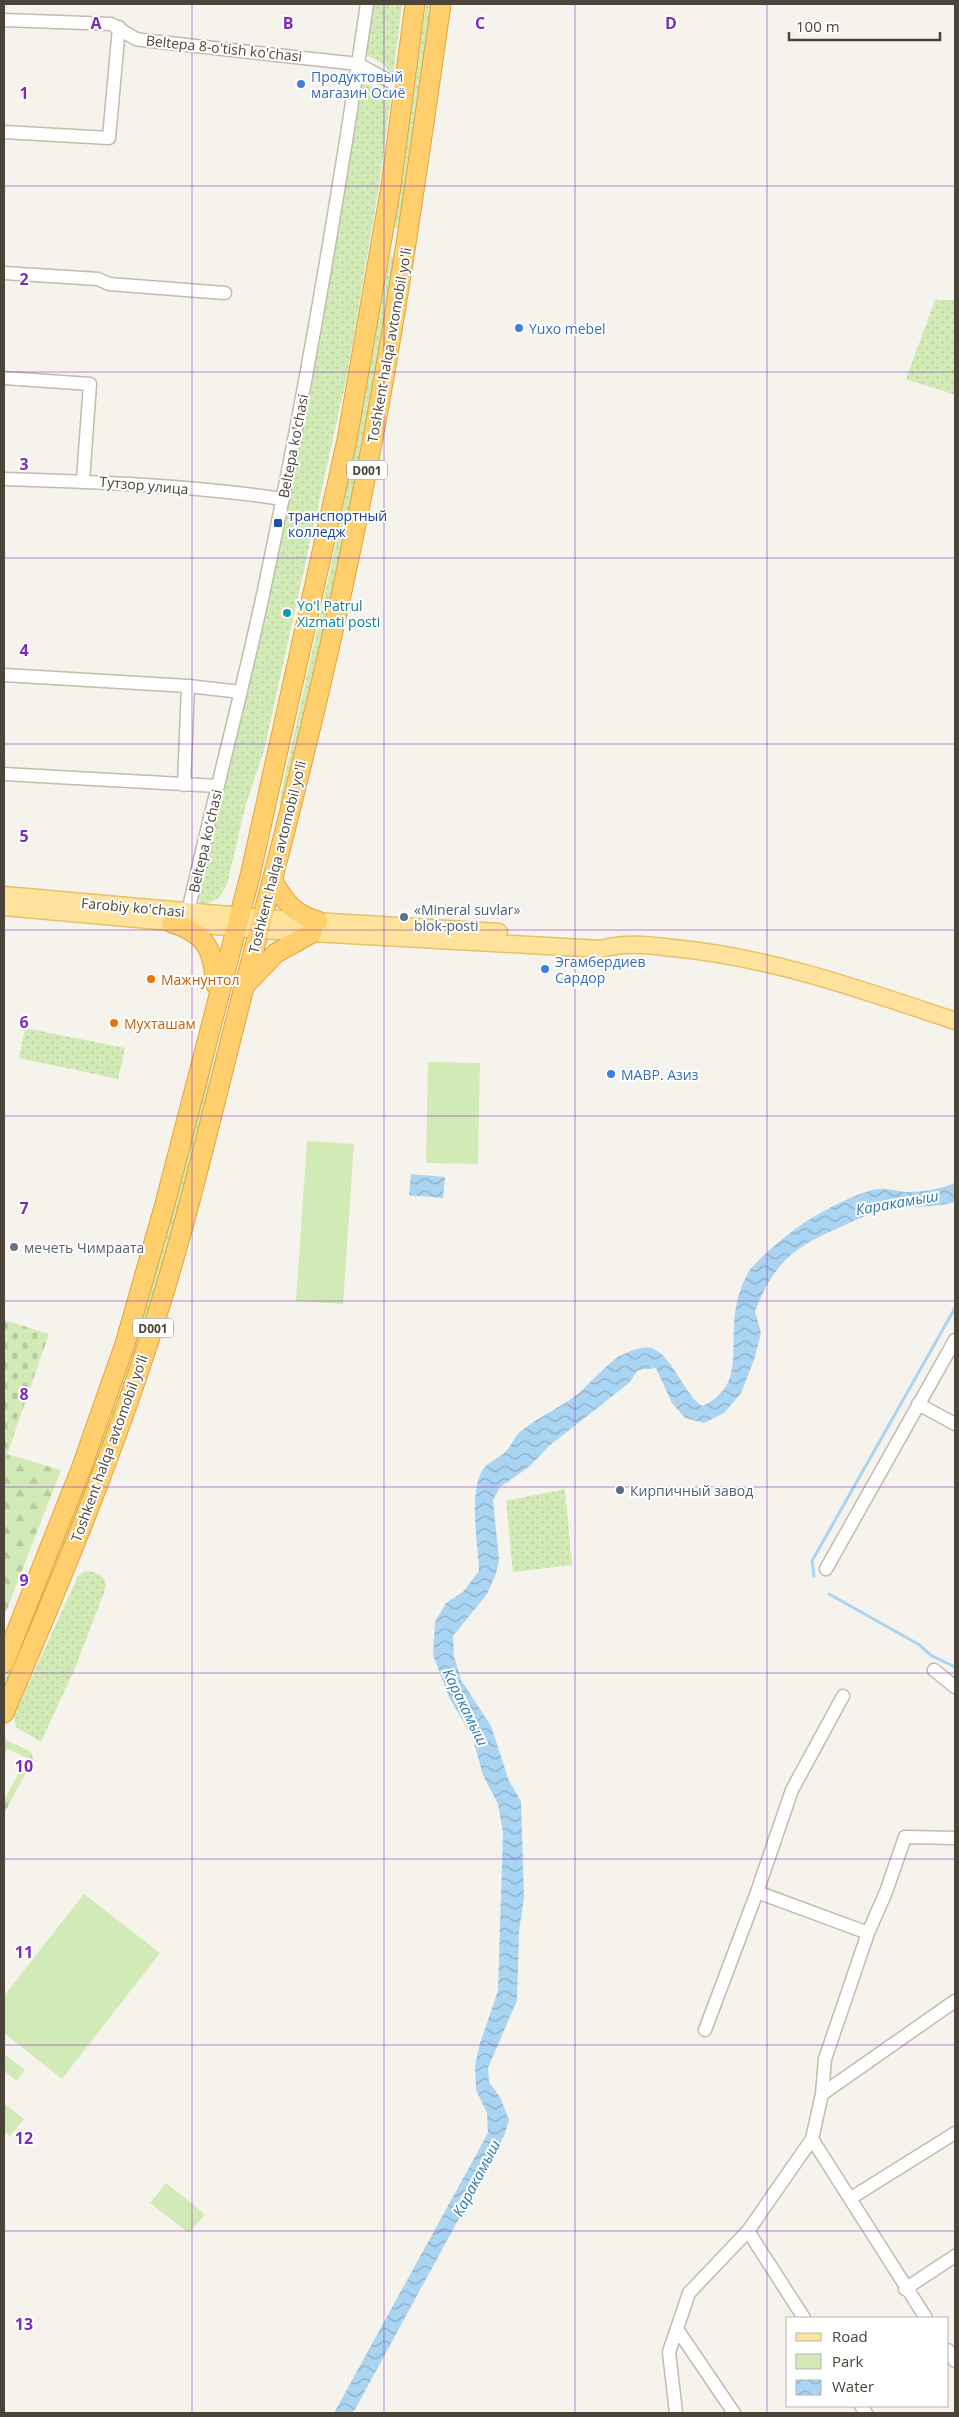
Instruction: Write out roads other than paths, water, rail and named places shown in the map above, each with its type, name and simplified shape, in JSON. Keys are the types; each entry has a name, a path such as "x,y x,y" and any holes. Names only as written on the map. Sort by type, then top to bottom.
{"highway":[{"name":"Toshkent halqa avtomobil yo'li","path":"4,1663 81,1469 125,1344 165,1204 237,922 329,527 347,440 383,234 415,4"},
{"name":"Toshkent halqa avtomobil yo'li","path":"4,1713 45,1617 115,1438 145,1354 188,1209 244,986 273,881 360,506 407,238 441,4"},
{"path":"383,234 394,245 401,243 407,238"},
{"path":"244,986 276,953 315,927 292,909 273,881"},
{"path":"172,923 199,934 207,945 213,962 217,998"}],"main road":[{"name":"Farobiy ko'chasi","path":"4,895 188,912 237,922"},
{"name":"Farobiy ko'chasi","path":"4,907 172,923 237,922 601,949 618,944 695,950 760,962 853,986 955,1021"}],"street":[{"name":"Beltepa ko'chasi","path":"188,912 241,692 283,499 317,325 366,4"},
{"name":"Beltepa 8-o'tish ko'chasi","path":"4,20 96,22 119,27 129,35 142,40 358,64"},
{"path":"4,132 109,138 119,27"},
{"path":"358,64 404,89"},
{"path":"4,273 98,279 109,284 225,293"},
{"path":"4,378 90,384 82,480"},
{"name":"Тутзор улица","path":"4,479 82,480 241,493 283,499"},
{"path":"4,675 188,686 241,692"},
{"path":"184,785 188,686"},
{"path":"4,774 218,786"},
{"path":"826,1569 955,1340"},
{"path":"918,1404 955,1424"},
{"path":"934,1670 955,1687"},
{"path":"705,2030 757,1892 792,1790 843,1696"},
{"path":"676,2413 669,2352 689,2292 748,2231 812,2139 822,2094 825,2059 868,1932 905,1837 955,1838"},
{"path":"757,1892 868,1932"},
{"path":"822,2094 955,2001"},
{"path":"851,2198 955,2133"},
{"path":"812,2139 851,2198 905,2289 925,2317"},
{"path":"748,2231 803,2317"},
{"path":"905,2289 955,2256"},
{"path":"677,2329 734,2413"}],"water":[{"path":"411,1174 445,1177 443,1198 409,1195"},
{"name":"Каракамыш","path":"955,1183 955,1202 875,1212 813,1240 789,1257 771,1279 755,1311 761,1333 754,1360 741,1393 724,1413 704,1423 685,1418 672,1403 656,1368 638,1370 629,1383 549,1446 530,1466 500,1487 493,1500 499,1560 496,1574 487,1594 453,1636 454,1656 461,1680 491,1726 509,1781 521,1801 524,1898 519,1931 517,2000 488,2068 489,2082 500,2097 509,2120 504,2136 353,2413 334,2413 488,2133 487,2113 476,2090 475,2066 480,2043 498,1991 503,1832 498,1804 483,1775 472,1736 450,1699 433,1655 435,1622 446,1603 463,1592 479,1571 475,1496 483,1469 505,1452 517,1435 526,1427 579,1393 618,1357 636,1349 650,1348 661,1354 696,1401 702,1406 715,1398 724,1389 730,1378 735,1313 741,1288 751,1268 772,1248 808,1220 862,1193 883,1189 904,1192 920,1191"}],"waterway":[{"path":"814,1576 812,1561 955,1308"},
{"path":"829,1594 918,1644 932,1656 955,1667"}],"place":[{"name":"Продуктовый магазин Осиё","path":"301,84"},
{"name":"Yuxo mebel","path":"519,328"},
{"name":"транспортный колледж","path":"278,523"},
{"name":"Yo'l Patrul Xizmati posti","path":"287,613"},
{"name":"«Mineral suvlar» blok-posti","path":"404,917"},
{"name":"Эгамбердиев Сардор","path":"545,969"},
{"name":"Мажнунтол","path":"151,979"},
{"name":"Мухташам","path":"114,1023"},
{"name":"МАВР. Азиз","path":"611,1074"},
{"name":"мечеть Чимраата","path":"14,1247"},
{"name":"Кирпичный завод","path":"620,1490"}]}
